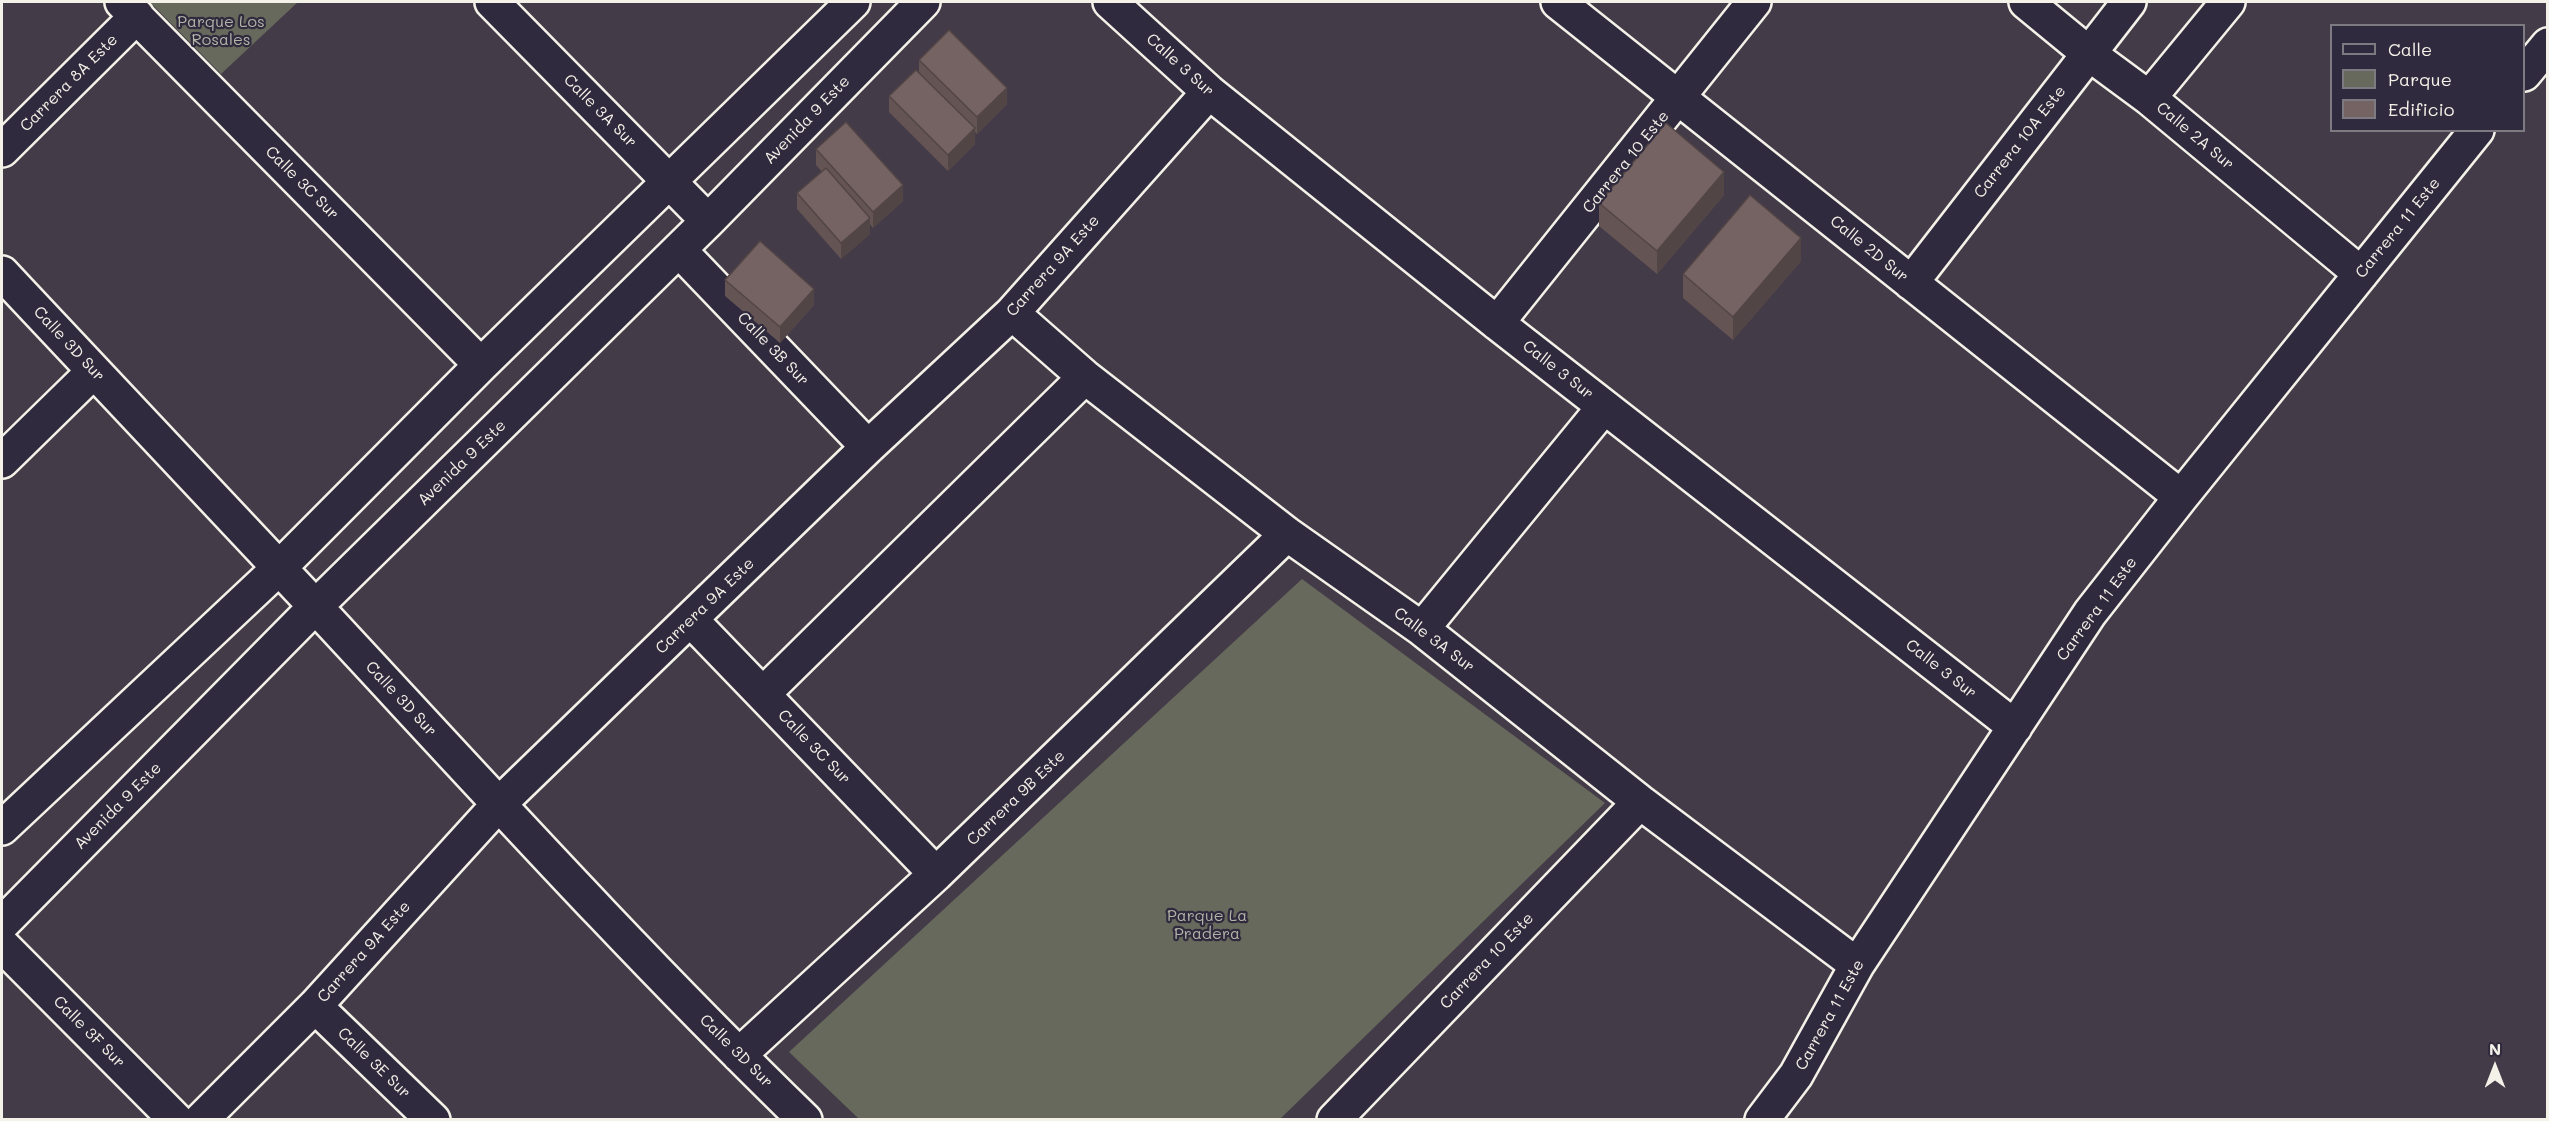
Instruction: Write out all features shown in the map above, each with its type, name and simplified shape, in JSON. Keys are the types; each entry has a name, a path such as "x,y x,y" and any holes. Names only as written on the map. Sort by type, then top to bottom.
{"street":[{"name":"Calle 3A Sur","path":"492,2 708,221"},
{"path":"2,828 279,568 481,365 853,2"},
{"name":"Avenida 9 Este","path":"2,924 316,606 708,221 923,2"},
{"name":"Calle 3 Sur","path":"1110,2 1209,92 1497,323 2015,727"},
{"name":"Calle 2D Sur","path":"1558,2 2181,496"},
{"name":"Carrera 10 Este","path":"1497,323 1754,2"},
{"name":"Calle 2A Sur","path":"2026,2 2088,53 2149,98 2361,274"},
{"name":"Carrera 10A Este","path":"1911,283 2129,2"},
{"path":"2149,98 2228,2"},
{"name":"Carrera 8A Este","path":"2,150 130,9"},
{"name":"Calle 3C Sur","path":"130,9 481,365"},
{"path":"2525,72 2547,45"},
{"name":"Carrera 9A Este","path":"201,1119 315,1006 498,805 868,447 1012,313 1209,92"},
{"name":"Carrera 11 Este","path":"1762,1119 1796,1075 1857,965 2090,614 2181,496 2475,132"},
{"name":"Calle 3B Sur","path":"679,250 868,447"},
{"name":"Calle 3D Sur","path":"2,273 316,606 498,805 739,1055 805,1119"},
{"name":"Calle 3A Sur","path":"1012,313 1085,377 1287,534 1422,629 1640,802 1857,965"},
{"path":"2,461 94,371"},
{"path":"763,694 1085,377"},
{"path":"1422,629 1604,407"},
{"name":"Carrera 9B Este","path":"739,1055 936,874 1287,534"},
{"name":"Calle 3C Sur","path":"691,620 936,874"},
{"name":"Carrera 10 Este","path":"1334,1119 1640,802"},
{"name":"Calle 3F Sur","path":"2,945 176,1119"},
{"name":"Calle 3E Sur","path":"315,1006 433,1119"}],"green space":[{"name":"Parque Los Rosales","path":"150,2 298,2 221,74"},
{"name":"Parque La Pradera","path":"1302,579 1605,803 1280,1119 859,1119 789,1052"}],"building":[{"path":"949,30 1007,88 977,117 919,60"},
{"path":"916,70 975,128 948,155 889,96"},
{"path":"846,122 903,185 873,212 816,149"},
{"path":"1666,123 1724,172 1657,251 1599,203"},
{"path":"826,168 870,218 841,243 797,193"},
{"path":"1750,195 1801,238 1733,317 1683,274"},
{"path":"760,241 814,289 780,327 725,280"}]}
